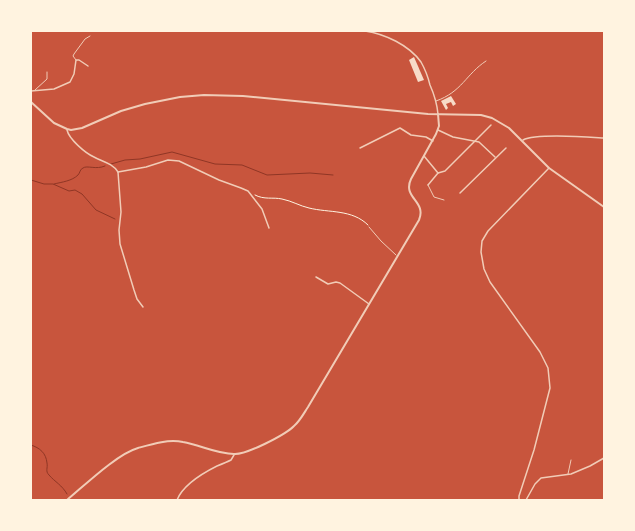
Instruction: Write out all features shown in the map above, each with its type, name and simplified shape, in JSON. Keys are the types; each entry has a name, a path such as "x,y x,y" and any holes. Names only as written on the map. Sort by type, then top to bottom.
{"street":[{"path":"67,500 120,456 138,448 168,442 182,442 234,454 248,452 285,433 295,426 308,406 420,220 422,214 420,206 410,194 408,185 438,130 436,101 422,64 417,56 404,46 387,37 375,32 365,31"},
{"path":"31,92 61,87 70,82 74,74 76,60 79,60 88,66"},
{"path":"31,102 54,123 67,129 82,128 121,111 145,104 180,97 204,95 229,95 438,114 488,117 510,128 549,168 604,207"},
{"path":"428,186 438,173 445,170 491,125"},
{"path":"360,148 400,128 411,135 426,137 433,141"},
{"path":"67,129 69,136 85,151 94,158 104,161 114,167 118,172 121,212 119,230 120,244 137,299 143,307"},
{"path":"438,130 453,137 476,141 496,158"},
{"path":"523,140 540,136 604,138"},
{"path":"460,193 506,148"},
{"path":"424,156 438,173"},
{"path":"118,172 146,167 168,160 175,160 219,180 244,189 251,194 262,209 270,228"},
{"path":"519,500 549,395 549,373 546,362 540,352 486,274 481,258 481,246 484,236 493,225 549,168"},
{"path":"316,277 328,284 336,282 340,283 369,304"},
{"path":"177,500 181,493 190,485 216,466 231,460 234,454"},
{"path":"526,500 535,484 541,478 568,475 580,471 604,458"}],"lane":[{"path":"76,60 73,56 74,54 90,36"},
{"path":"436,101 447,97 460,87 476,68 486,61"},
{"path":"34,91 46,79 47,72"},
{"path":"428,186 434,197 444,200"},
{"path":"369,227 381,241 398,256"},
{"path":"568,475 571,460"}],"path":[{"path":"251,194 262,198 283,199 307,208 350,214 362,219 369,227"}],"building":[{"path":"414,57 424,80 418,82 409,60"},
{"path":"451,96 456,104 453,106 451,102 446,104 448,108 446,110 441,101"}],"waterway":[{"path":"111,164 125,160 140,159 172,152 215,164 242,165 267,175 310,173 333,175"},
{"path":"54,184 73,179 78,175 81,169 85,167 98,168 105,166"},
{"path":"31,180 44,184 53,184 69,191 75,190 82,194 96,210 115,219"},
{"path":"31,445 40,449 44,454 48,474 63,488 67,494"}]}
